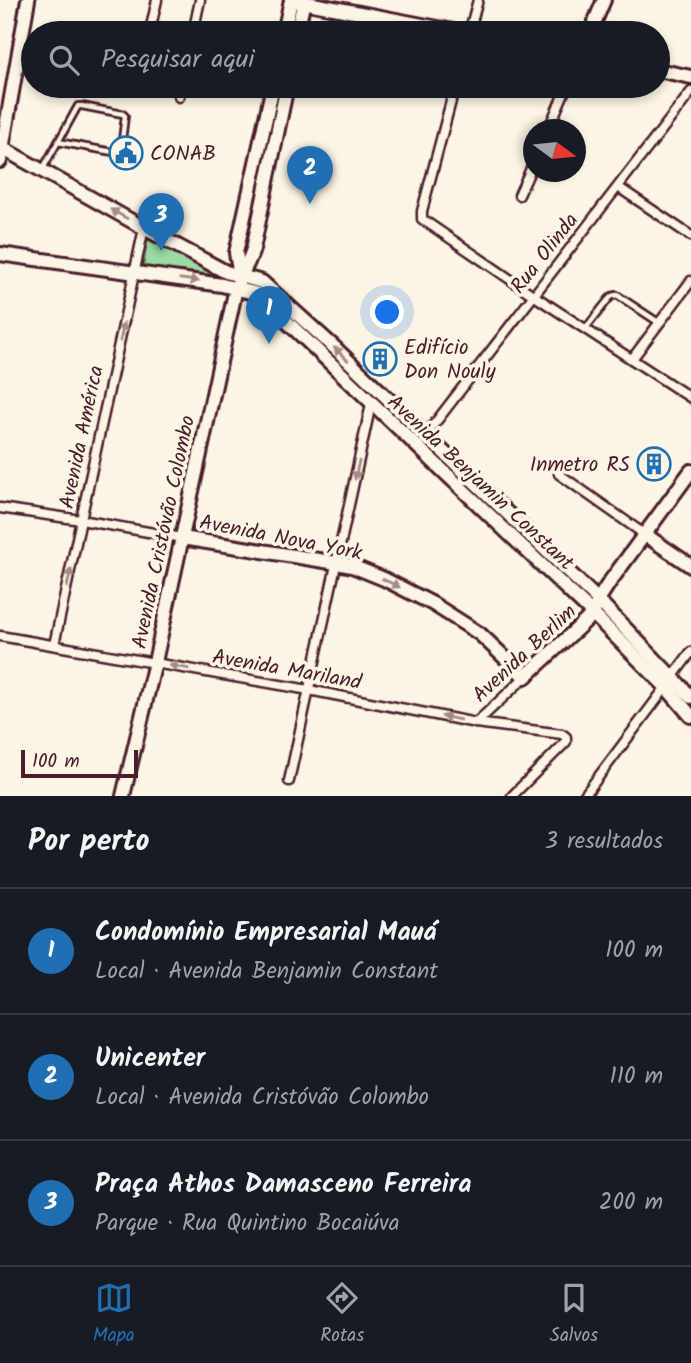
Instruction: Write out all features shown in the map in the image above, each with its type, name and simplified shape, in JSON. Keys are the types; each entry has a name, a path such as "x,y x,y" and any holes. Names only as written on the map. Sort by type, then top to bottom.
{"main road":[{"path":"24,21 28,0"},
{"path":"289,21 298,0"},
{"path":"298,0 298,21"},
{"path":"298,0 404,21"},
{"path":"595,21 604,0"},
{"path":"21,39 1,152 42,171 144,229 226,271 238,282"},
{"path":"670,73 691,77"},
{"name":"Avenida Cristóvão Colombo","path":"238,282 236,253 269,98"},
{"name":"Avenida Cristóvão Colombo","path":"126,796 182,538 181,512 238,282 251,259 284,98"},
{"path":"0,254 222,285 238,282"},
{"name":"Avenida Benjamin Constant","path":"238,282 258,294 593,614 670,682 691,696"},
{"name":"Avenida Benjamin Constant","path":"238,282 262,282 335,348 598,600 670,682 691,716"},
{"name":"Avenida Berlim","path":"525,677 593,614 598,600 691,471"},
{"path":"644,534 691,566"},
{"name":"Avenida Nova York","path":"182,538 352,566 433,604 480,634 525,677"}],"street":[{"path":"152,21 157,0"},
{"path":"196,21 200,0"},
{"path":"472,21 478,0"},
{"name":"Rua Olinda","path":"425,436 691,92"},
{"path":"452,98 422,219 691,398"},
{"path":"553,119 562,98"},
{"path":"519,195 525,182"},
{"path":"618,187 691,236"},
{"name":"Avenida América","path":"54,649 144,229"},
{"path":"632,359 691,281"},
{"path":"289,781 371,404"},
{"path":"559,474 644,534"},
{"name":"Avenida Nova York","path":"0,508 156,529 182,538"},
{"name":"Avenida Mariland","path":"0,636 54,649 155,662 476,723 562,734 566,737 566,742 512,796"},
{"path":"584,796 691,652"},
{"name":"Avenida Berlim","path":"476,723 525,677"}],"lane":[{"path":"42,171 58,142 78,106 125,116 121,148 118,151 58,142"},
{"path":"585,329 608,300 617,295 659,323"}],"green space":[{"path":"148,235 213,271 218,275 143,268"}],"place":[{"name":"CONAB","path":"126,153"},
{"name":"Unicenter","path":"310,204"},
{"name":"Praça Athos Damasceno Ferreira","path":"161,251"},
{"name":"Condomínio Empresarial Mauá","path":"269,344"},
{"name":"Edifício Don Nouly","path":"380,359"},
{"name":"Inmetro RS","path":"654,464"}]}
